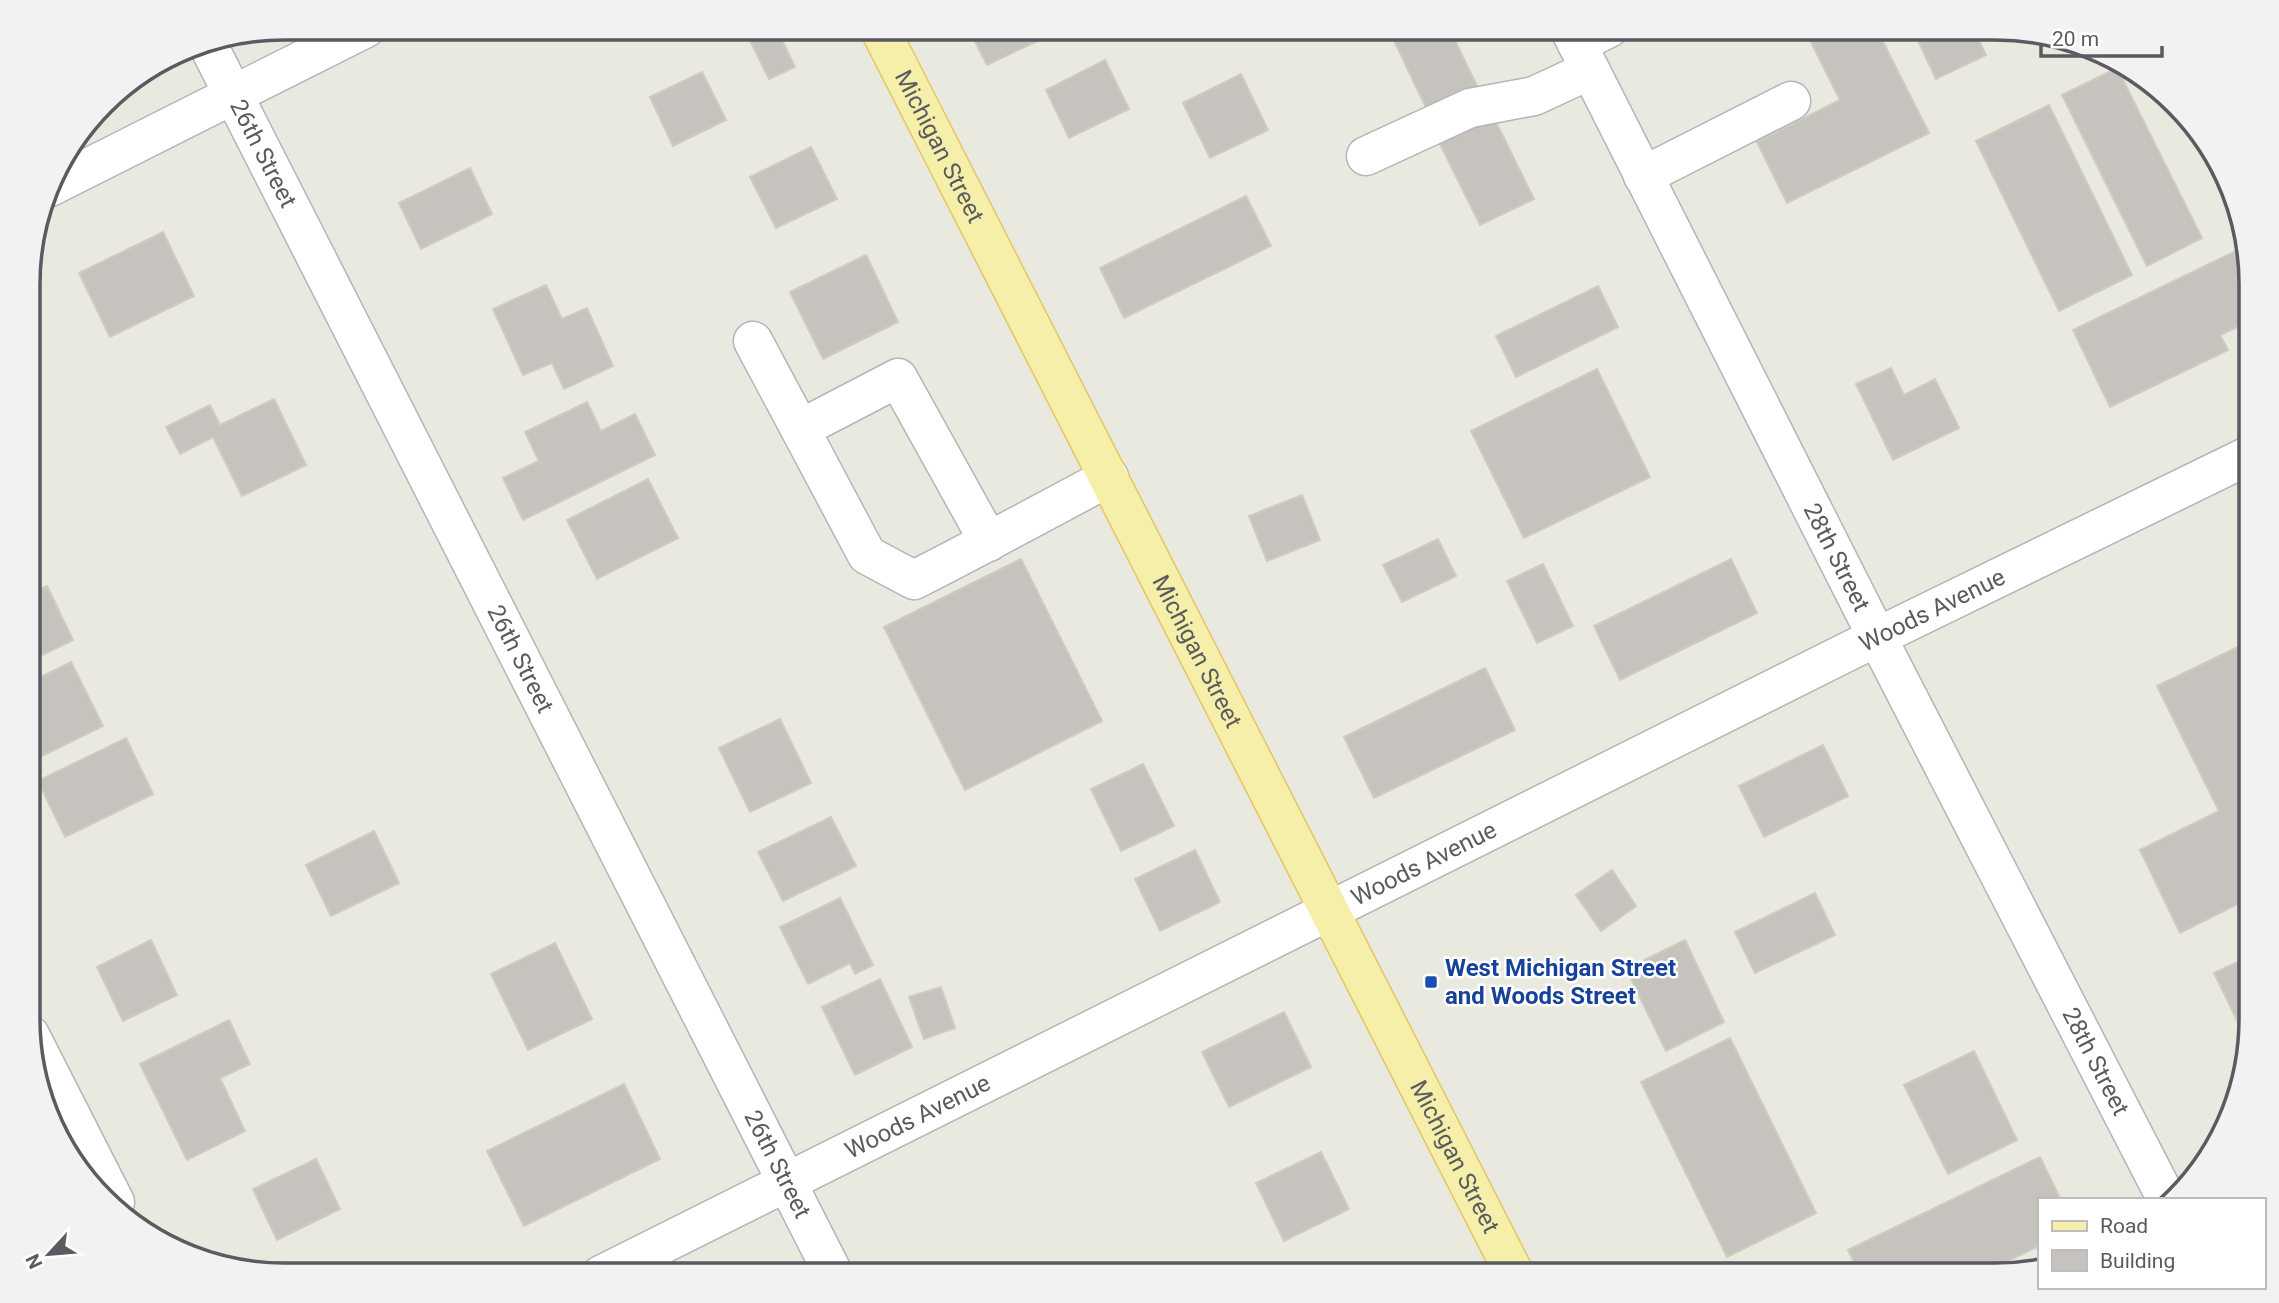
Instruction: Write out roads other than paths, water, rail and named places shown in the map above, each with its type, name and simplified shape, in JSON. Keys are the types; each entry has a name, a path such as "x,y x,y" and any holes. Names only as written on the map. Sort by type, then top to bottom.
{"main road":[{"name":"Michigan Street","path":"885,40 1509,1262"}],"street":[{"path":"64,180 342,40"},
{"path":"1366,156 1470,108 1534,96 1586,43"},
{"name":"28th Street","path":"1586,43 1643,176 2164,1193"},
{"name":"26th Street","path":"212,52 828,1263"},
{"path":"1643,176 1791,101"},
{"path":"753,341 867,555 914,580 1109,477"},
{"path":"800,429 898,377 989,541"},
{"name":"Woods Avenue","path":"625,1263 1877,637 2238,461"},
{"path":"45,1065 106,1184"}],"place":[{"name":"West Michigan Street and Woods Street","path":"1431,982"}]}
